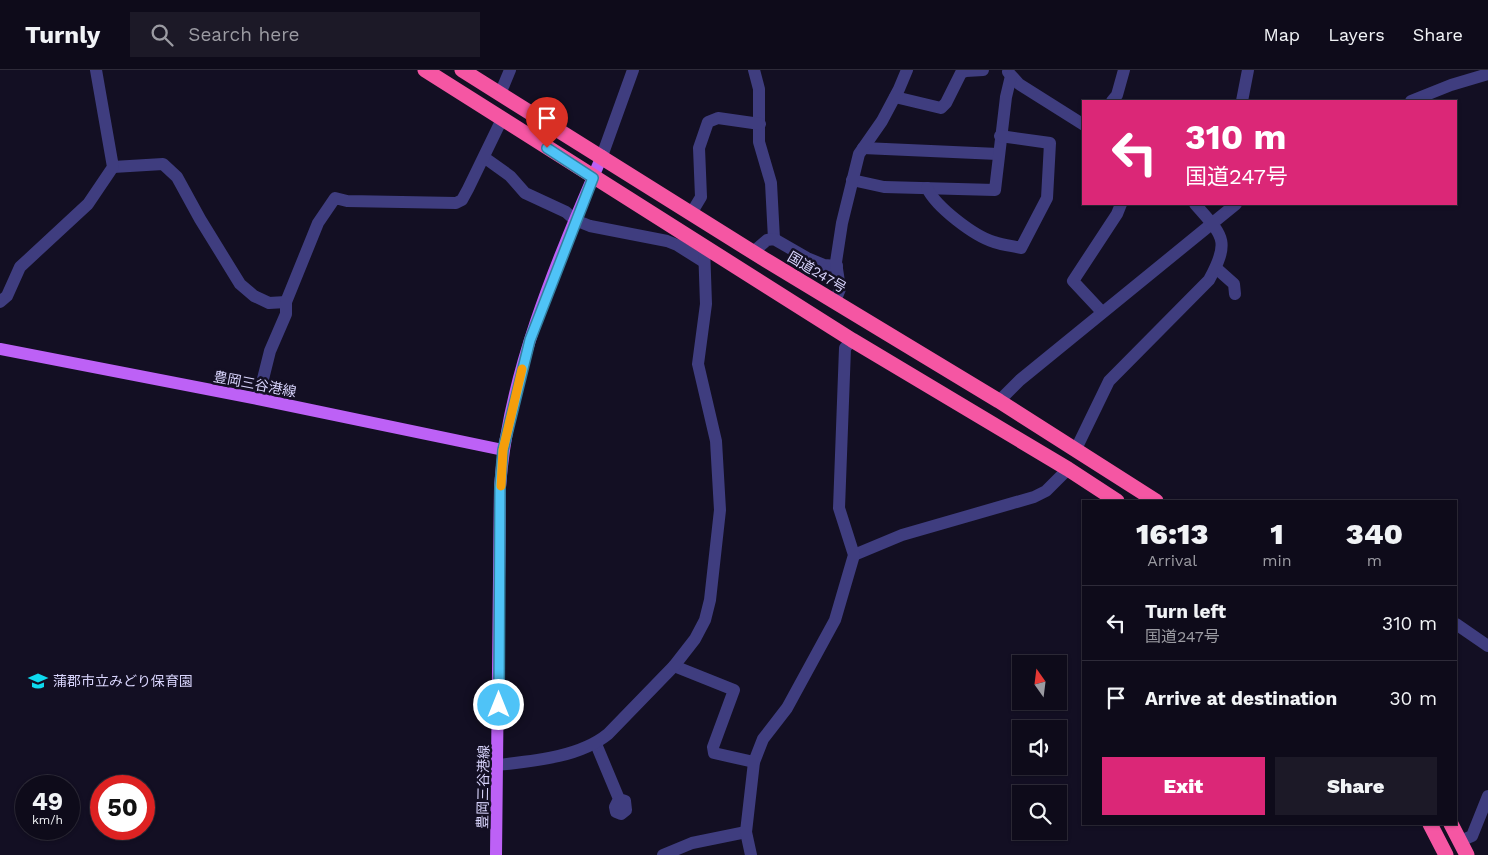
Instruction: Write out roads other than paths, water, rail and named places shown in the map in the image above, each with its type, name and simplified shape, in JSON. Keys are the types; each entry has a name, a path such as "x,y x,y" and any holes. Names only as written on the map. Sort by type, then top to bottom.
{"highway":[{"path":"425,70 852,340 1068,469 1115,500"},
{"name":"国道247号","path":"462,70 692,212 753,252 999,401 1154,500"},
{"path":"1431,825 1446,855"},
{"path":"1452,825 1467,855"}],"main road":[{"name":"豊岡三谷港線","path":"496,855 500,487 503,450 530,340 575,220 602,156"},
{"name":"豊岡三谷港線","path":"0,349 258,399 503,450"}],"street":[{"path":"0,302 7,296 20,267 88,204 113,167 96,70"},
{"path":"500,94 510,70"},
{"path":"602,156 633,70"},
{"path":"754,70 759,89 759,142 771,183 774,238"},
{"path":"835,302 840,289 837,266 842,223 860,154 895,97 907,70"},
{"path":"895,97 941,108 946,103 961,73 966,70 983,70"},
{"path":"1112,100 1124,70"},
{"path":"1242,100 1244,72"},
{"path":"1008,73 1019,84 1082,124"},
{"path":"852,180 884,187 995,190 1008,73"},
{"path":"1414,100 1450,85 1488,74"},
{"path":"692,212 701,197 699,148 708,122 718,118 760,124"},
{"path":"258,399 270,351 286,314 286,302 318,223 335,198 347,202 456,203 462,200 485,158 488,144 502,119"},
{"path":"927,188 932,198 957,220 992,242 1021,248 1047,198 1050,143 1001,133"},
{"path":"863,148 998,154"},
{"path":"485,158 510,176 525,193 566,212 575,220 590,226 667,241 704,262"},
{"path":"113,167 163,164 177,176 200,219 240,284 254,296 269,302 286,302"},
{"path":"1102,312 1073,280 1117,214 1121,205"},
{"path":"1076,449 1109,381 1209,280 1216,268 1223,249 1222,238 1197,205"},
{"path":"999,401 1020,380 1235,205"},
{"path":"753,252 768,240 774,238 807,258 824,265 837,266"},
{"path":"498,764 542,760 596,744 674,666 695,639 705,620 714,578 720,510 716,441 698,364 706,304 704,246"},
{"path":"1216,268 1234,284 1235,294"},
{"path":"751,855 746,832 754,762 764,739 788,708 835,620 854,555 839,508 845,400 845,348 852,340"},
{"path":"854,555 902,535 1034,497 1046,491 1068,469"},
{"path":"1457,625 1488,646"},
{"path":"674,666 734,690 713,746 714,753 754,762"},
{"path":"596,744 619,799"},
{"path":"1460,841 1472,836 1488,796"},
{"path":"663,855 692,843 746,832"}],"place":[{"name":"蒲郡市立みどり保育園","path":"38,681"}]}
